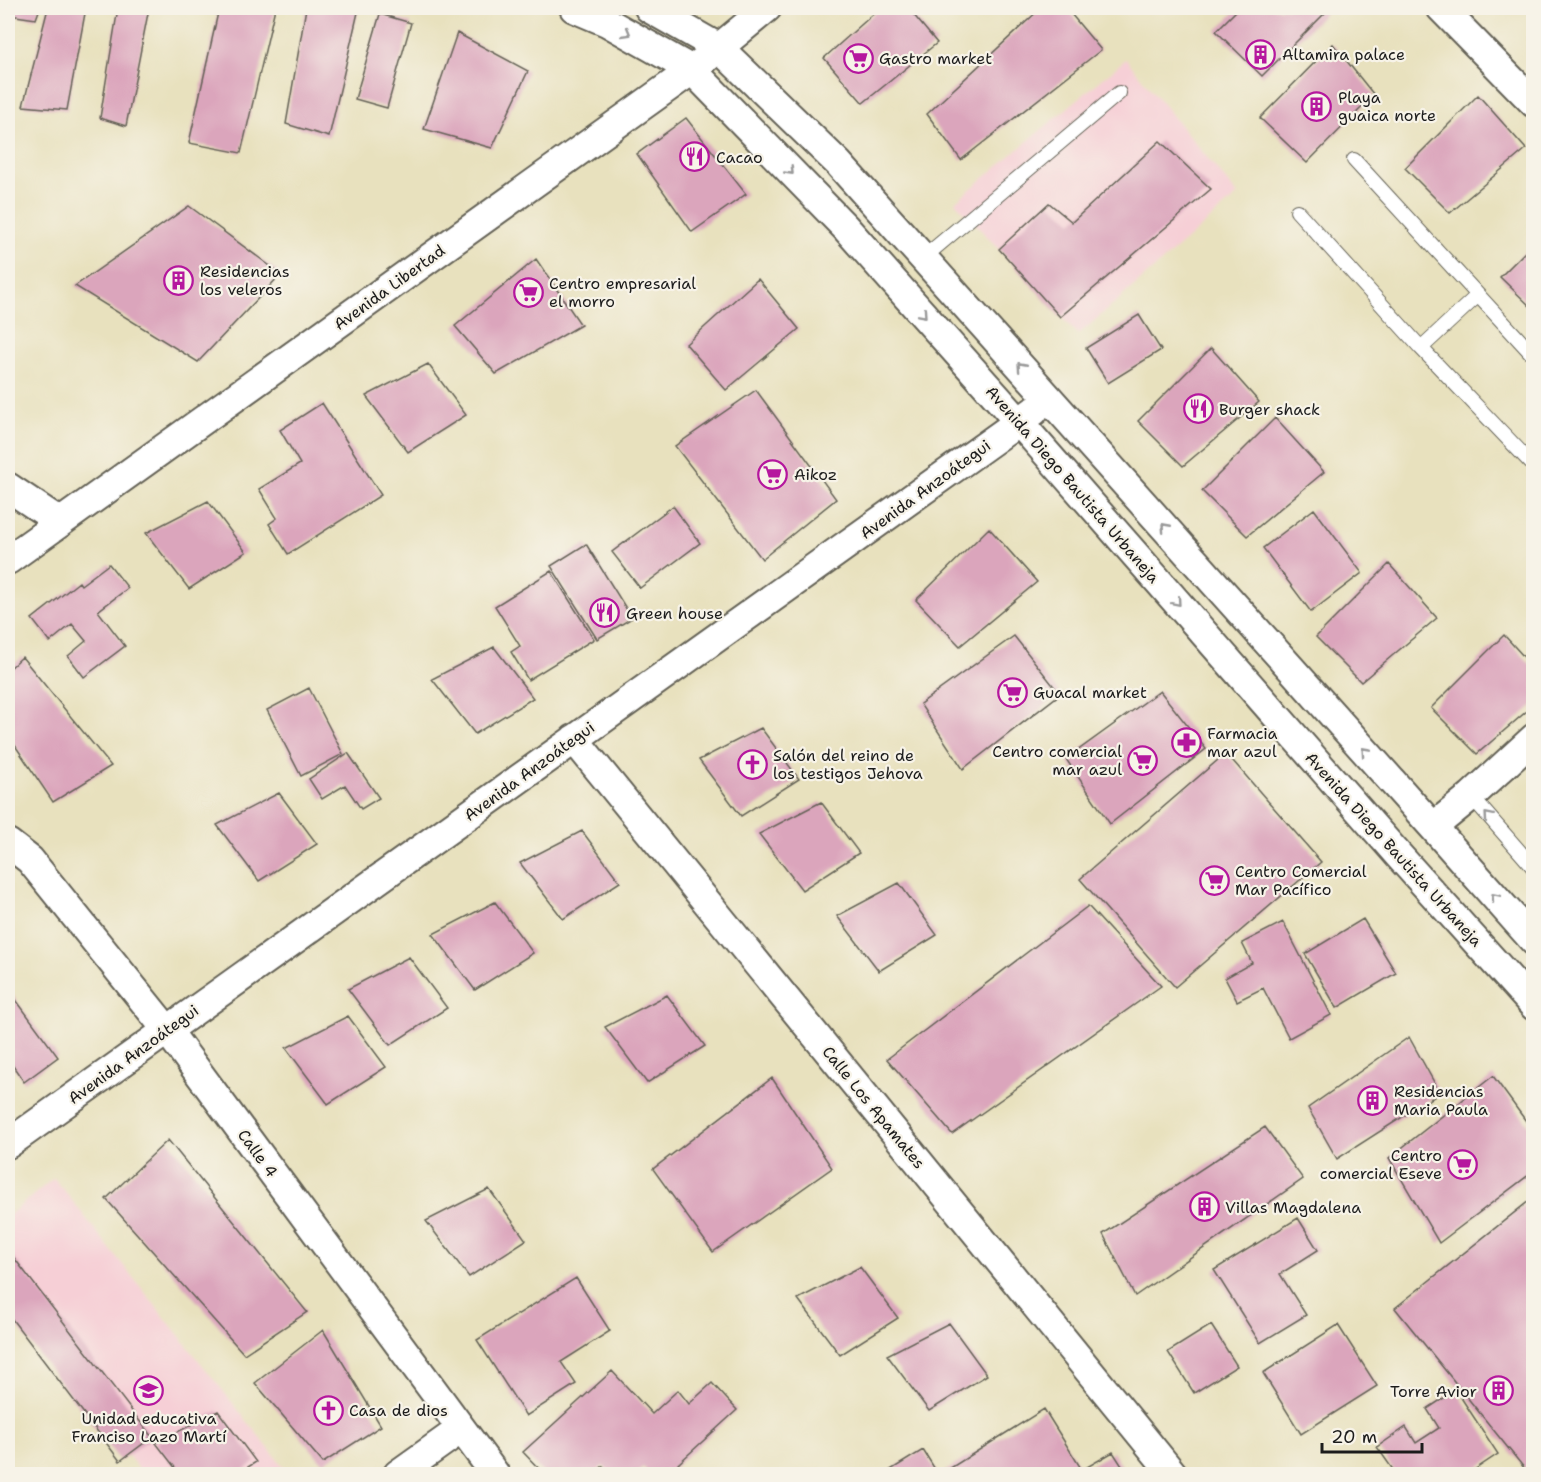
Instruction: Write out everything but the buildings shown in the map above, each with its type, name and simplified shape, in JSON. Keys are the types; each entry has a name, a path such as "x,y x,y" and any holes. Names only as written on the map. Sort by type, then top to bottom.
{"street":[{"name":"Avenida Diego Bautista Urbaneja","path":"574,8 608,22 692,70 845,226 1533,1006"},
{"path":"649,8 719,48 838,163 1533,941"},
{"name":"Avenida Libertad","path":"8,560 692,70 767,8"},
{"path":"1441,8 1533,103"},
{"name":"Avenida Anzoátegui","path":"8,1144 1051,399"},
{"path":"8,487 60,522"},
{"path":"1433,827 1471,796 1533,738"},
{"name":"Calle Los Apamates","path":"574,739 1173,1474"},
{"name":"Calle 4","path":"8,843 30,860 167,1030 495,1474"},
{"path":"398,1474 461,1429"}],"lane":[{"path":"923,258 1119,93"},
{"path":"1354,160 1533,356"},
{"path":"1297,211 1421,348 1533,466"},
{"path":"1421,348 1478,295"},
{"path":"1471,796 1533,868"}],"shaded area":[{"path":"1126,59 1238,195 1078,335 955,202"},
{"name":"Unidad educativa Franciso Lazo Martí","path":"54,1178 289,1474 143,1474 8,1306 8,1216"}],"place":[{"name":"Altamira palace","path":"1261,54"},
{"name":"Gastro market","path":"858,58"},
{"name":"Playa guaica norte","path":"1317,106"},
{"name":"Cacao","path":"695,157"},
{"name":"Residencias los veleros","path":"179,280"},
{"name":"Centro empresarial el morro","path":"528,292"},
{"name":"Burger shack","path":"1198,409"},
{"name":"Aikoz","path":"773,474"},
{"name":"Green house","path":"605,613"},
{"name":"Guacal market","path":"1012,692"},
{"name":"Farmacia mar azul","path":"1186,742"},
{"name":"Centro comercial mar azul","path":"1143,760"},
{"name":"Salón del reino de los testigos Jehova","path":"752,764"},
{"name":"Centro Comercial Mar Pacífico","path":"1214,880"},
{"name":"Residencias Maria Paula","path":"1373,1100"},
{"name":"Centro comercial Eseve","path":"1463,1164"},
{"name":"Villas Magdalena","path":"1204,1207"},
{"name":"Unidad educativa Franciso Lazo Martí","path":"149,1390"},
{"name":"Torre Avior","path":"1498,1391"},
{"name":"Casa de dios","path":"328,1410"}]}
